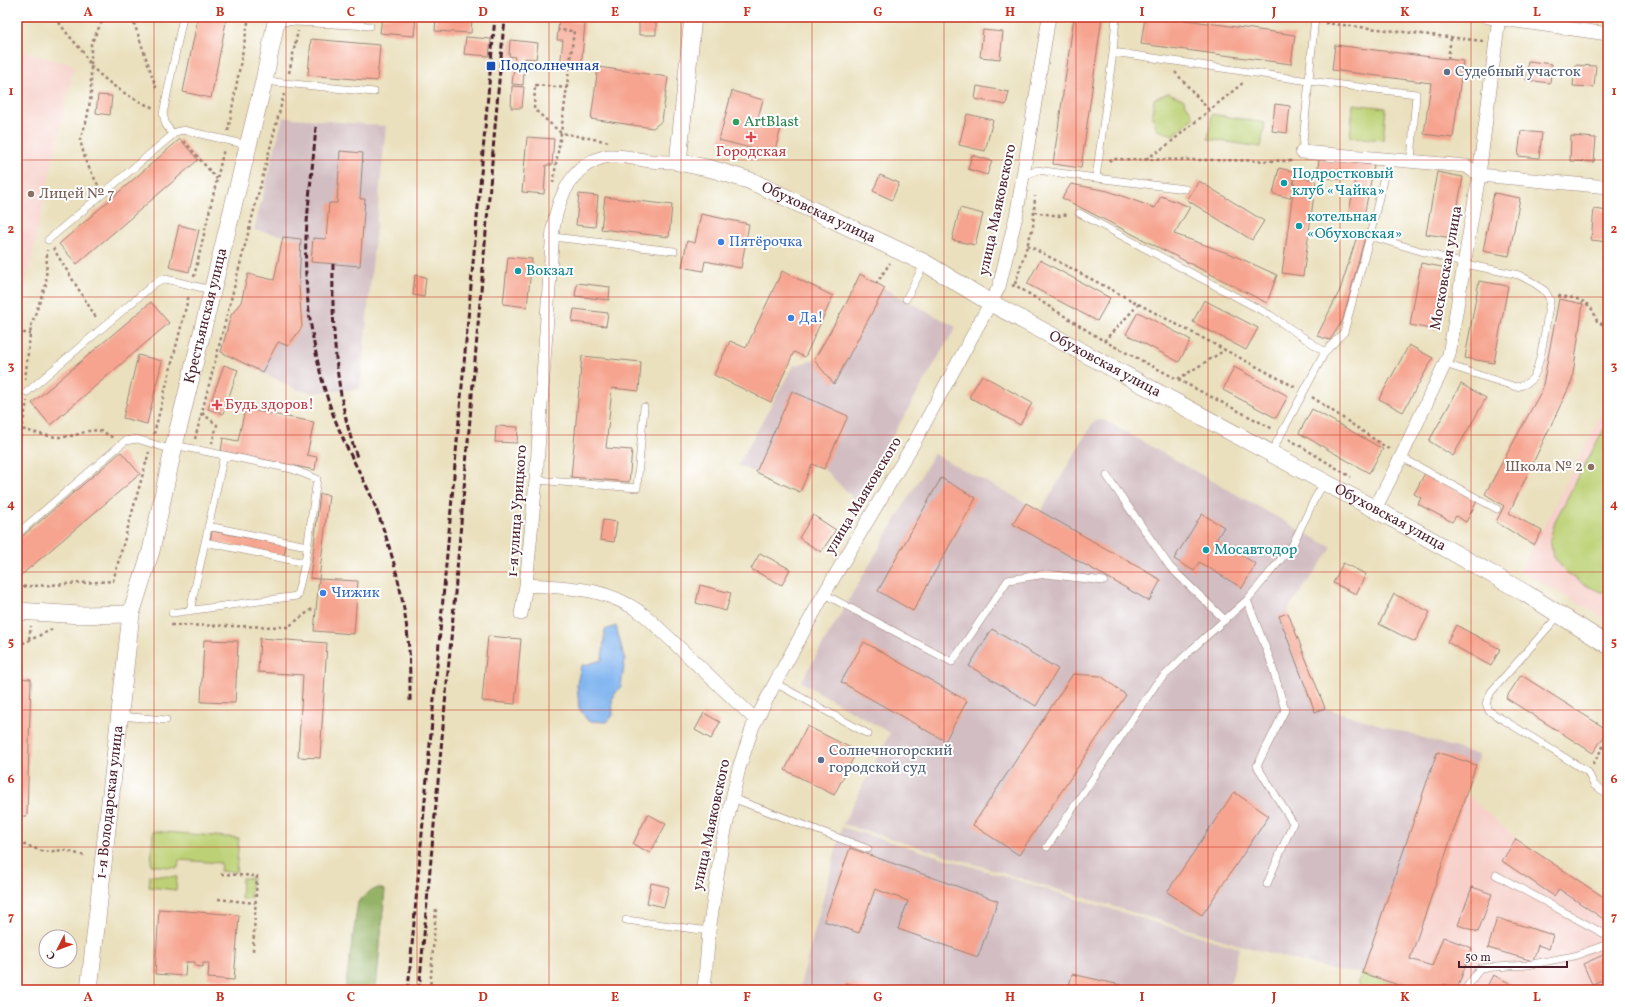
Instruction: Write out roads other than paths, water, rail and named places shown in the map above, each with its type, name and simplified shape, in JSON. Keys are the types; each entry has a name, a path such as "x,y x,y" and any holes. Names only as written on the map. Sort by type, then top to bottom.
{"street":[{"path":"678,162 693,17"},
{"name":"улица Маяковского","path":"704,990 709,931 716,876 739,768 756,720 824,594 915,441 999,287 1017,212 1048,17"},
{"path":"1495,17 1608,34"},
{"name":"Московская улица","path":"1375,509 1449,355 1479,175 1496,51 1495,17"},
{"name":"Крестьянская улица","path":"131,614 151,551 173,447 264,81 276,19"},
{"path":"1304,152 1466,166 1479,175 1608,186"},
{"name":"Обуховская улица","path":"579,170 588,164 610,156 652,161 678,162 712,169 751,181 926,263 991,303 1375,509 1525,593 1608,645"},
{"name":"1-я улица Урицкого","path":"579,170 572,177 559,203 555,216 536,480 526,585 593,590 632,605 649,619 756,720"},
{"path":"521,614 526,585"},
{"path":"17,611 81,615 131,614"},
{"name":"1-я Володарская улица","path":"89,990 131,614"}],"lane":[{"path":"174,132 166,125 164,111 183,17"},
{"path":"1096,175 1113,52 1116,17"},
{"path":"276,19 300,22 370,26"},
{"path":"1304,152 1315,19"},
{"path":"1113,52 1309,81 1416,94 1411,161"},
{"path":"264,81 374,92"},
{"path":"48,240 174,132 183,130 248,145"},
{"path":"1271,453 1325,352 1344,332 1370,236 1388,159"},
{"path":"1023,178 1037,170 1096,175 1185,189"},
{"path":"1079,213 1270,314 1325,352"},
{"path":"1370,236 1465,264 1519,275 1534,283 1545,291 1548,296 1550,300 1538,367 1533,378 1524,386 1516,387 1445,364"},
{"path":"553,237 674,251"},
{"path":"906,299 926,263"},
{"path":"28,392 155,283 166,279 212,290"},
{"path":"536,480 637,488 644,407"},
{"path":"17,534 121,444 131,439 151,444 192,449 292,469 317,480 305,563 297,596 172,613"},
{"path":"190,611 224,455"},
{"path":"1401,457 1497,509"},
{"path":"1107,476 1170,567 1224,620"},
{"path":"1047,847 1156,684 1192,649 1247,600 1292,546 1314,500 1324,483"},
{"path":"208,526 307,546"},
{"path":"205,542 305,563"},
{"path":"824,594 952,662 1008,580 1046,574 1104,581"},
{"path":"1247,600 1270,660 1285,710 1257,766 1293,823 1266,884"},
{"path":"1560,615 1491,692 1486,703 1490,711 1588,772 1594,785 1608,794"},
{"path":"775,683 868,734"},
{"path":"119,716 166,720"},
{"path":"732,798 868,849"},
{"path":"1496,875 1608,936"},
{"path":"626,920 709,931"},
{"path":"1465,990 1480,968 1527,966 1574,956 1608,944"}],"water":[{"path":"616,626 625,661 621,686 612,698 613,715 607,722 588,721 579,708 577,684 581,666 602,660 605,630"}],"railway":[{"path":"408,990 495,17"},
{"path":"419,990 503,34 506,17"},
{"path":"316,127 306,238 307,287 312,335 321,376 338,428 371,496 391,552 407,630 410,702"},
{"path":"333,264 333,313 336,362 344,410 357,457"}],"place":[{"name":"Подсолнечная","path":"491,66"},
{"name":"Судебный участок","path":"1447,72"},
{"name":"ArtBlast","path":"736,122"},
{"name":"Городская","path":"751,137"},
{"name":"Подростковый клуб «Чайка»","path":"1284,183"},
{"name":"Лицей № 7","path":"31,194"},
{"name":"котельная «Обуховская»","path":"1299,226"},
{"name":"Пятёрочка","path":"721,242"},
{"name":"Вокзал","path":"518,271"},
{"name":"Да!","path":"791,318"},
{"name":"Будь здоров!","path":"217,405"},
{"name":"Школа № 2","path":"1591,467"},
{"name":"Мосавтодор","path":"1206,550"},
{"name":"Чижик","path":"323,593"},
{"name":"Солнечногорский городской суд","path":"821,760"}]}
